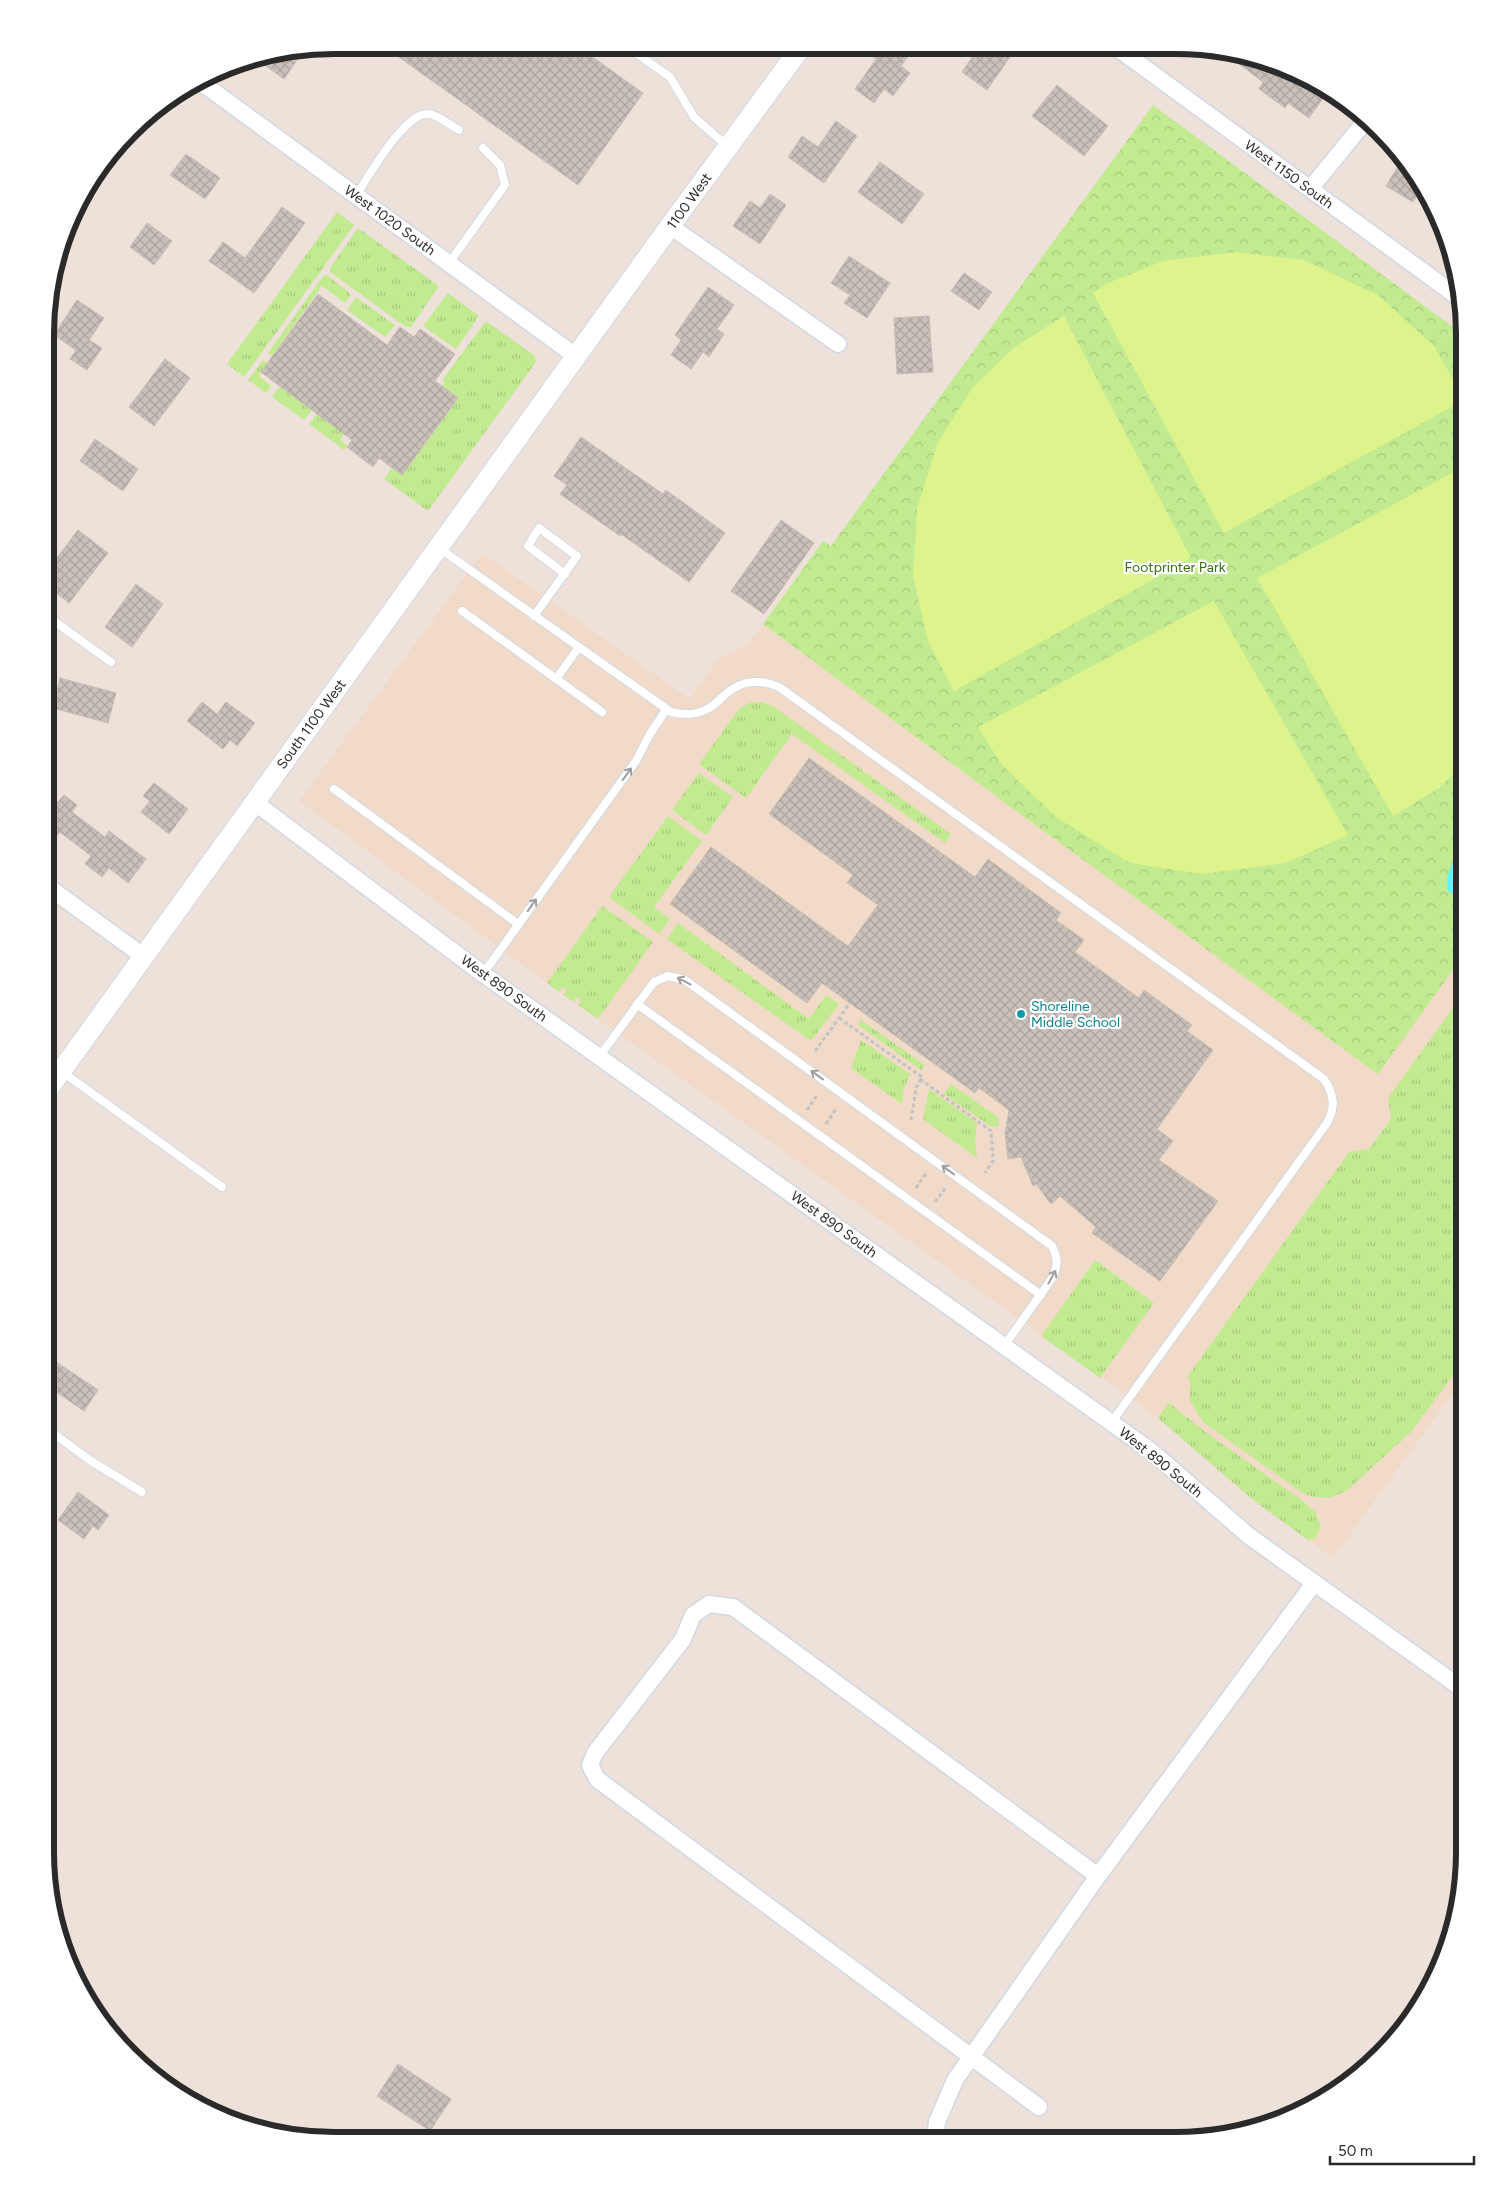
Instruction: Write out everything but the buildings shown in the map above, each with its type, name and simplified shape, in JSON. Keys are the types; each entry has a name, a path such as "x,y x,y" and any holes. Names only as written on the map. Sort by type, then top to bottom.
{"street":[{"name":"1100 West","path":"578,357 670,226 796,54"},
{"name":"West 1150 South","path":"1126,54 1453,294"},
{"name":"West 1020 South","path":"205,85 578,357"},
{"path":"1310,189 1363,125"},
{"path":"670,226 838,344"},
{"name":"South 1100 West","path":"54,1081 578,357"},
{"name":"West 890 South","path":"254,802 483,974 1151,1451 1249,1536 1456,1684"},
{"path":"54,892 143,956"},
{"path":"936,2132 937,2122 955,2080 1098,1876 1314,1583"},
{"path":"1039,2107 597,1779 590,1764 594,1753 683,1639 693,1615 709,1604 733,1607 1098,1876"}],"lane":[{"path":"637,54 670,77 694,117 728,147"},
{"path":"356,196 398,134 420,115 430,114 459,130"},
{"path":"449,263 505,185 500,165 482,148"},
{"path":"534,616 565,574 577,556 539,528 528,546 565,574"},
{"path":"439,548 666,710 682,714 703,711 714,706 732,689 748,683 763,682 779,687 1316,1072 1330,1088 1333,1105 1332,1114 1327,1123 1111,1423"},
{"path":"462,611 602,712"},
{"path":"54,621 111,662"},
{"path":"556,679 578,648"},
{"path":"483,974 636,761 650,734 666,710"},
{"path":"334,789 518,924"},
{"path":"599,1057 654,982 661,978 676,977 685,980 1052,1246 1057,1256 1058,1266 1053,1277 1004,1346"},
{"path":"637,1004 1041,1295"},
{"path":"61,1071 222,1187"},
{"path":"54,1434 91,1461 142,1492"}],"path":[{"path":"815,1051 850,1003"},
{"path":"839,1018 922,1077 916,1088 911,1120"},
{"path":"920,1079 991,1131 993,1161 984,1173"},
{"path":"807,1110 817,1095"},
{"path":"826,1124 836,1109"},
{"path":"916,1188 926,1173"},
{"path":"935,1202 946,1188"}],"shaded area":[{"path":"482,553 690,699 719,658 748,644 763,624 1378,1073 1456,965 1456,1389 1333,1558 1252,1499 1158,1418 547,983 299,801"}],"green space":[{"name":"Footprinter Park","path":"1153,105 1456,329 1456,966 1378,1074 763,624 823,541 831,546"},
{"path":"337,212 354,225 244,377 227,364"},
{"path":"358,228 439,286 411,327 406,327 330,272 330,268"},
{"path":"1236,252 1304,260 1379,296 1435,347 1456,385 1456,404 1224,533 1093,293 1108,283 1163,261"},
{"path":"327,275 351,294 345,303 322,286 272,356 268,353 323,276"},
{"path":"448,293 479,316 456,349 423,326"},
{"path":"356,297 395,325 385,337 347,310"},
{"path":"1064,316 1191,558 954,691 928,641 913,576 917,509 938,442 973,387 1016,346"},
{"path":"486,321 535,356 536,362 428,511 384,479 392,468 402,475 458,399 442,386 445,382 442,380"},
{"path":"263,360 268,363 259,376 271,386 266,393 248,380"},
{"path":"280,386 312,410 304,420 272,397"},
{"path":"317,414 344,434 340,440 348,446 344,450 309,424"},
{"path":"1456,471 1456,771 1439,788 1393,816 1257,578"},
{"path":"1214,601 1348,835 1286,863 1203,874 1130,863 1057,818 1002,765 978,727"},
{"path":"761,702 773,706 951,834 945,843 792,734 746,798 699,764 739,709 749,703"},
{"path":"699,773 733,797 706,835 672,810"},
{"path":"668,816 702,841 654,907 670,919 659,934 609,897"},
{"path":"602,906 653,942 598,1019 578,1005 581,1000 577,997 573,1002 564,995 567,990 563,987 559,992 547,983"},
{"path":"678,923 809,1019 826,995 839,1004 811,1041 667,939"},
{"path":"1456,1004 1456,1371 1411,1432 1352,1486 1346,1491 1330,1498 1314,1497 1301,1492 1203,1422 1190,1401 1190,1379 1187,1377 1349,1152 1369,1149 1391,1119 1388,1098"},
{"path":"861,1020 925,1065 921,1070 858,1025"},
{"path":"861,1040 910,1074 904,1089 902,1104 851,1068"},
{"path":"951,1084 999,1118 998,1127 990,1126 944,1094"},
{"path":"929,1089 977,1123 975,1142 977,1158 923,1119"},
{"path":"1095,1260 1154,1303 1100,1378 1041,1336"},
{"path":"1169,1403 1207,1433 1303,1501 1316,1513 1321,1527 1314,1540 1311,1538 1309,1541 1252,1499 1158,1418"}],"water":[{"path":"1456,856 1456,895 1453,895 1447,889 1449,872"}],"place":[{"name":"Shoreline Middle School","path":"1021,1014"}]}
